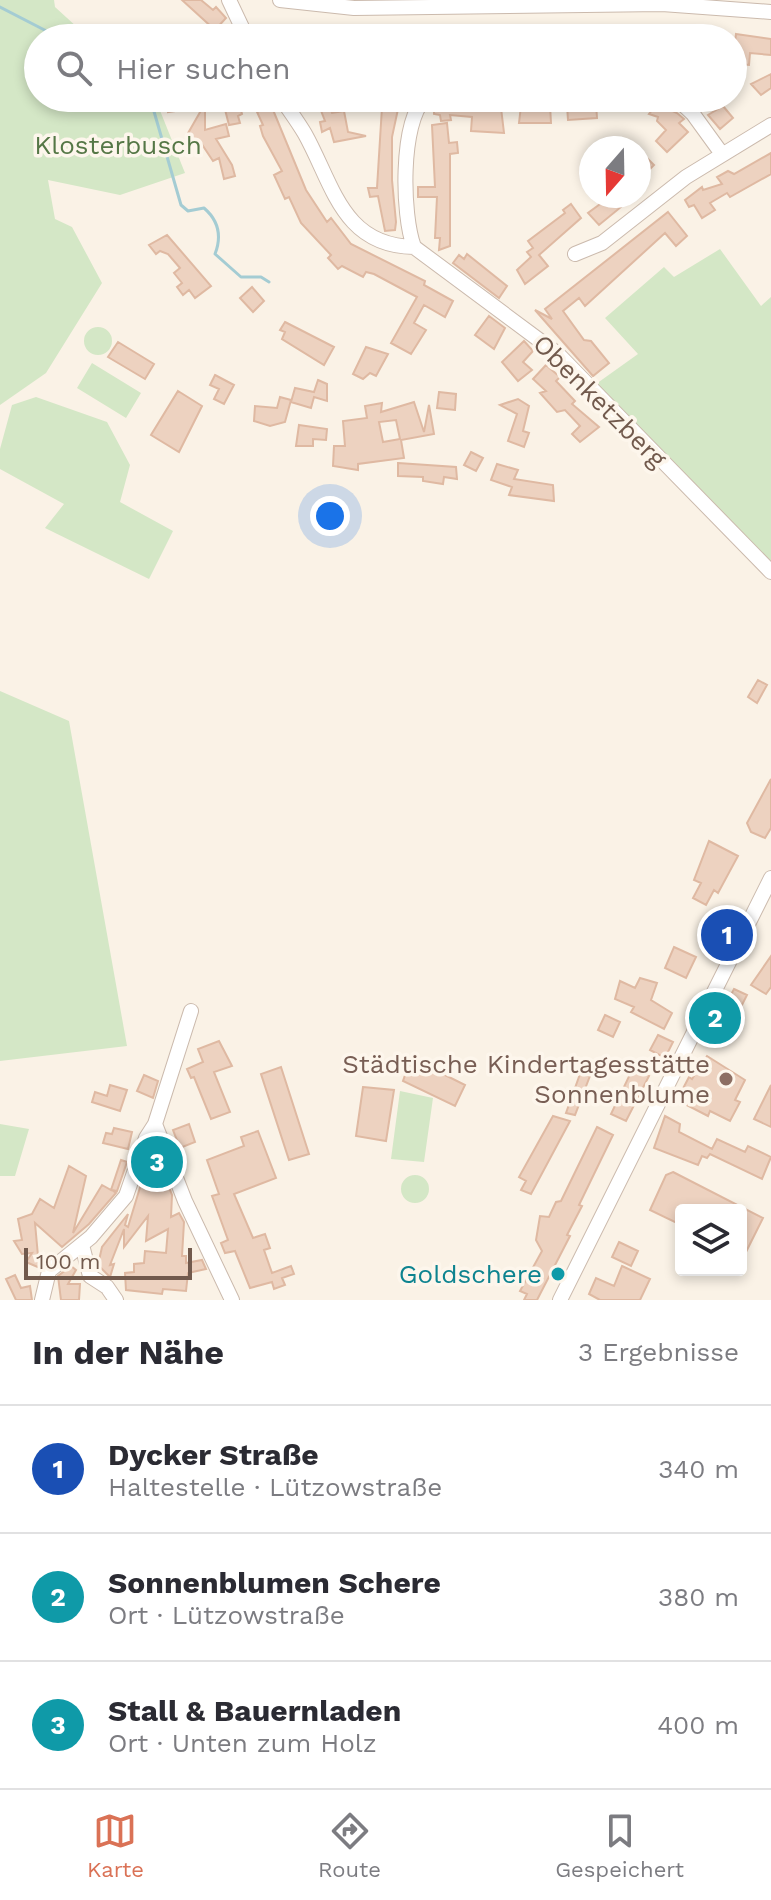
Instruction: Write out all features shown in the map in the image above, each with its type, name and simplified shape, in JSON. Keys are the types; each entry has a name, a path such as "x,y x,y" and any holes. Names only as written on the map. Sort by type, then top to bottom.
{"street":[{"path":"229,0 240,24"},
{"path":"280,0 354,8 662,4 771,12"},
{"path":"290,112 305,135 329,190 346,216 360,228 392,244 414,247 405,149 414,112"},
{"path":"691,112 722,154"},
{"path":"575,254 602,243 686,177 771,125"},
{"name":"Obenketzberg","path":"414,247 558,354 771,572"},
{"path":"560,1300 771,878"},
{"path":"42,1300 45,1277 82,1245 126,1196 146,1138 155,1124 191,1011"},
{"path":"155,1124 185,1201 232,1300"},
{"path":"82,1245 90,1276 107,1287 116,1300"}],"green space":[{"name":"Klosterbusch","path":"0,0 54,0 55,7 74,24 24,24 24,112 161,112 185,173 120,195 48,180 55,219 72,227 102,283 46,373 0,405"},
{"path":"720,249 761,306 771,297 771,561 596,384 638,354 605,318 664,267 674,277"},
{"path":"98,327 108,331 112,341 108,351 98,355 88,351 84,341 88,331"},
{"path":"92,363 141,393 126,418 77,388"},
{"path":"36,397 107,422 130,465 120,502 173,531 149,579 45,528 64,504 0,469 0,449 12,405"},
{"path":"0,691 69,721 127,1046 0,1061"},
{"path":"400,1091 433,1098 424,1162 391,1159"},
{"path":"0,1124 29,1129 15,1176 0,1176"},
{"path":"415,1175 425,1179 429,1189 425,1199 415,1203 405,1199 401,1189 405,1179"}],"building":[{"path":"182,0 201,0 213,10 216,7 226,18 220,24 208,24"},
{"path":"747,36 771,39 771,55 750,53 749,65"},
{"path":"771,74 771,88 761,95 751,84"},
{"path":"200,112 205,112 205,130 226,124 229,136 216,139 235,176 224,179 219,158 213,161 201,143 187,135"},
{"path":"226,112 242,112 238,116 240,123 229,125"},
{"path":"257,112 274,112 306,190 327,222 331,218 351,244 425,281 424,285 453,301 445,317 424,305 414,323 426,330 411,354 391,343 417,297 374,274 366,272 363,277 342,266 338,269 328,258 331,255 301,223 289,197 285,199 274,175 282,171 263,136 260,126 263,125"},
{"path":"322,112 344,112 348,132 366,136 334,142 330,128 322,132 320,122 325,121"},
{"path":"382,112 397,112 392,137 395,230 385,231 378,196 370,197 368,188 377,188"},
{"path":"501,112 504,133 471,131 472,117 450,115 451,120 441,121 440,115 434,114"},
{"path":"520,112 550,112 551,123 519,123"},
{"path":"567,112 597,112 597,118 568,120"},
{"path":"728,112 733,118 720,129 708,115"},
{"path":"677,113 684,119 679,123 688,132 667,152 656,141 666,130 657,121 658,117 649,114"},
{"path":"447,123 449,143 457,142 458,153 450,154 450,246 439,250 440,238 435,238 437,197 418,197 418,187 435,187 432,125"},
{"path":"771,153 771,174 730,197 727,193 710,203 715,210 702,218 694,205 689,207 685,200 702,187 703,190 722,184 717,177 728,171 734,174"},
{"path":"571,204 581,218 539,255 548,266 525,284 517,270 531,257 527,252 533,248 528,241 565,213 563,210"},
{"path":"595,208 620,208 599,225 588,213"},
{"path":"668,212 687,236 676,246 665,233 585,306 579,298 563,311 584,340 591,341 609,363 593,376 535,310 552,319 545,309"},
{"path":"167,235 211,286 195,298 189,290 183,295 177,287 182,283 174,273 180,268 168,254 160,251 156,254 149,245"},
{"path":"467,254 507,286 499,298 453,263 459,255 464,259"},
{"path":"252,287 264,301 253,312 240,298"},
{"path":"489,316 505,328 494,349 475,335"},
{"path":"285,322 334,347 324,365 282,339 285,332 280,330"},
{"path":"524,341 533,351 523,362 532,370 518,381 502,362"},
{"path":"118,342 154,364 145,379 108,357"},
{"path":"366,347 388,354 376,376 370,373 363,379 353,374"},
{"path":"546,365 560,377 556,381 575,401 572,404 599,427 580,442 572,434 580,426 565,410 557,412 540,393 546,391 533,379"},
{"path":"215,375 234,385 224,404 214,399 219,389 210,385"},
{"path":"318,380 327,384 327,401 314,397 311,408 291,402 295,388 314,392"},
{"path":"178,391 202,406 179,452 151,435"},
{"path":"439,392 456,394 455,410 437,408"},
{"path":"280,397 291,400 285,422 270,426 254,421 255,406 277,408"},
{"path":"518,399 529,406 523,431 529,433 524,447 508,441 517,414 500,405"},
{"path":"414,402 424,432 429,405 434,434 401,440 404,458 358,464 358,470 333,466 334,446 345,446 343,421 367,418 365,406 382,403 381,412","holes":["396,420 400,439 383,442 379,422"]},
{"path":"299,425 327,429 326,440 313,439 313,446 296,446"},
{"path":"471,452 483,458 476,471 464,465"},
{"path":"398,463 456,467 457,479 444,477 443,484 423,481 423,477 398,476"},
{"path":"497,464 518,470 514,479 553,485 554,501 509,495 512,487 491,480"},
{"path":"758,680 767,685 757,703 748,697"},
{"path":"771,779 771,828 765,838 751,832 747,823"},
{"path":"709,841 738,856 718,893 714,890 706,905 693,898 701,883 694,880"},
{"path":"674,947 696,957 686,978 665,968"},
{"path":"771,956 771,987 766,994 751,985"},
{"path":"640,978 657,983 651,1000 672,1013 664,1029 631,1012 634,1007 615,999 620,981 635,988"},
{"path":"734,989 747,995 740,1009 727,1002"},
{"path":"605,1015 620,1022 613,1037 598,1030"},
{"path":"658,1035 673,1042 665,1058 650,1050"},
{"path":"219,1041 232,1066 214,1072 230,1112 211,1119 194,1077 191,1078 187,1069 203,1062 198,1049"},
{"path":"707,1056 745,1080 735,1100 740,1102 730,1121 710,1111 708,1116 677,1100 689,1077 692,1079"},
{"path":"411,1058 465,1085 455,1106 403,1081"},
{"path":"584,1063 593,1068 575,1115 566,1113"},
{"path":"281,1067 309,1154 289,1160 261,1074"},
{"path":"633,1068 649,1076 626,1121 611,1114"},
{"path":"144,1075 158,1081 153,1098 137,1091"},
{"path":"110,1085 127,1090 120,1111 92,1102 95,1092 107,1096"},
{"path":"771,1085 771,1127 754,1119"},
{"path":"363,1087 394,1090 386,1141 356,1136"},
{"path":"553,1116 570,1121 531,1194 521,1190 526,1181 519,1177"},
{"path":"665,1116 680,1124 679,1132 712,1149 717,1139 745,1152 748,1146 771,1157 762,1179 710,1154 707,1158 702,1156 698,1165 654,1148"},
{"path":"189,1124 195,1142 180,1148 173,1130"},
{"path":"597,1127 613,1135 579,1205 582,1206 567,1235 570,1236 537,1300 524,1300 527,1294 520,1291 542,1251 536,1240 540,1216 549,1217 556,1202 561,1201"},
{"path":"114,1128 132,1132 128,1149 103,1143 106,1133 112,1134"},
{"path":"258,1131 276,1178 234,1194 253,1238 265,1234 270,1248 264,1250 272,1273 291,1266 294,1274 282,1278 285,1285 274,1289 272,1282 250,1288 235,1251 225,1253 221,1243 228,1240 212,1196 219,1194 207,1160 244,1146 241,1137"},
{"path":"151,1154 156,1154 172,1195 171,1217 179,1213 184,1222 182,1256 186,1256 186,1263 202,1260 206,1269 188,1273 186,1291 163,1289 162,1294 126,1290 125,1273 134,1272 134,1264 144,1263 145,1251 166,1253 168,1229 146,1241 148,1216 124,1247 124,1229 110,1265 114,1264 110,1277 98,1265 102,1247 128,1214 125,1225 128,1227 145,1171 152,1173"},
{"path":"121,1160 127,1162 117,1191 112,1190 116,1193 89,1224 62,1247 35,1223 38,1256 46,1261 40,1268 26,1262 32,1253 22,1254 14,1241 22,1240 18,1219 32,1214 40,1199 54,1208 69,1166 86,1176 73,1233 102,1185 111,1190"},
{"path":"673,1172 736,1204 675,1204 675,1222 650,1210 666,1175"},
{"path":"747,1210 763,1218 747,1250"},
{"path":"619,1242 638,1251 631,1266 612,1257"},
{"path":"71,1266 76,1270 68,1284 80,1284 79,1300 61,1300 58,1276"},
{"path":"622,1266 650,1279 640,1300 600,1300 589,1294 596,1278 614,1286"},
{"path":"15,1275 21,1288 30,1286 32,1300 16,1300 6,1279"}],"waterway":[{"path":"0,7 33,24"},
{"path":"154,112 181,205 188,211 204,208 209,213 218,229 215,254 241,277 261,277 269,282"}],"place":[{"name":"Dycker Straße","path":"727,935"},
{"name":"Sonnenblumen Schere","path":"715,1018"},
{"name":"Städtische Kindertagesstätte Sonnenblume","path":"726,1079"},
{"name":"Stall & Bauernladen","path":"157,1162"},
{"name":"Goldschere","path":"558,1274"}]}
